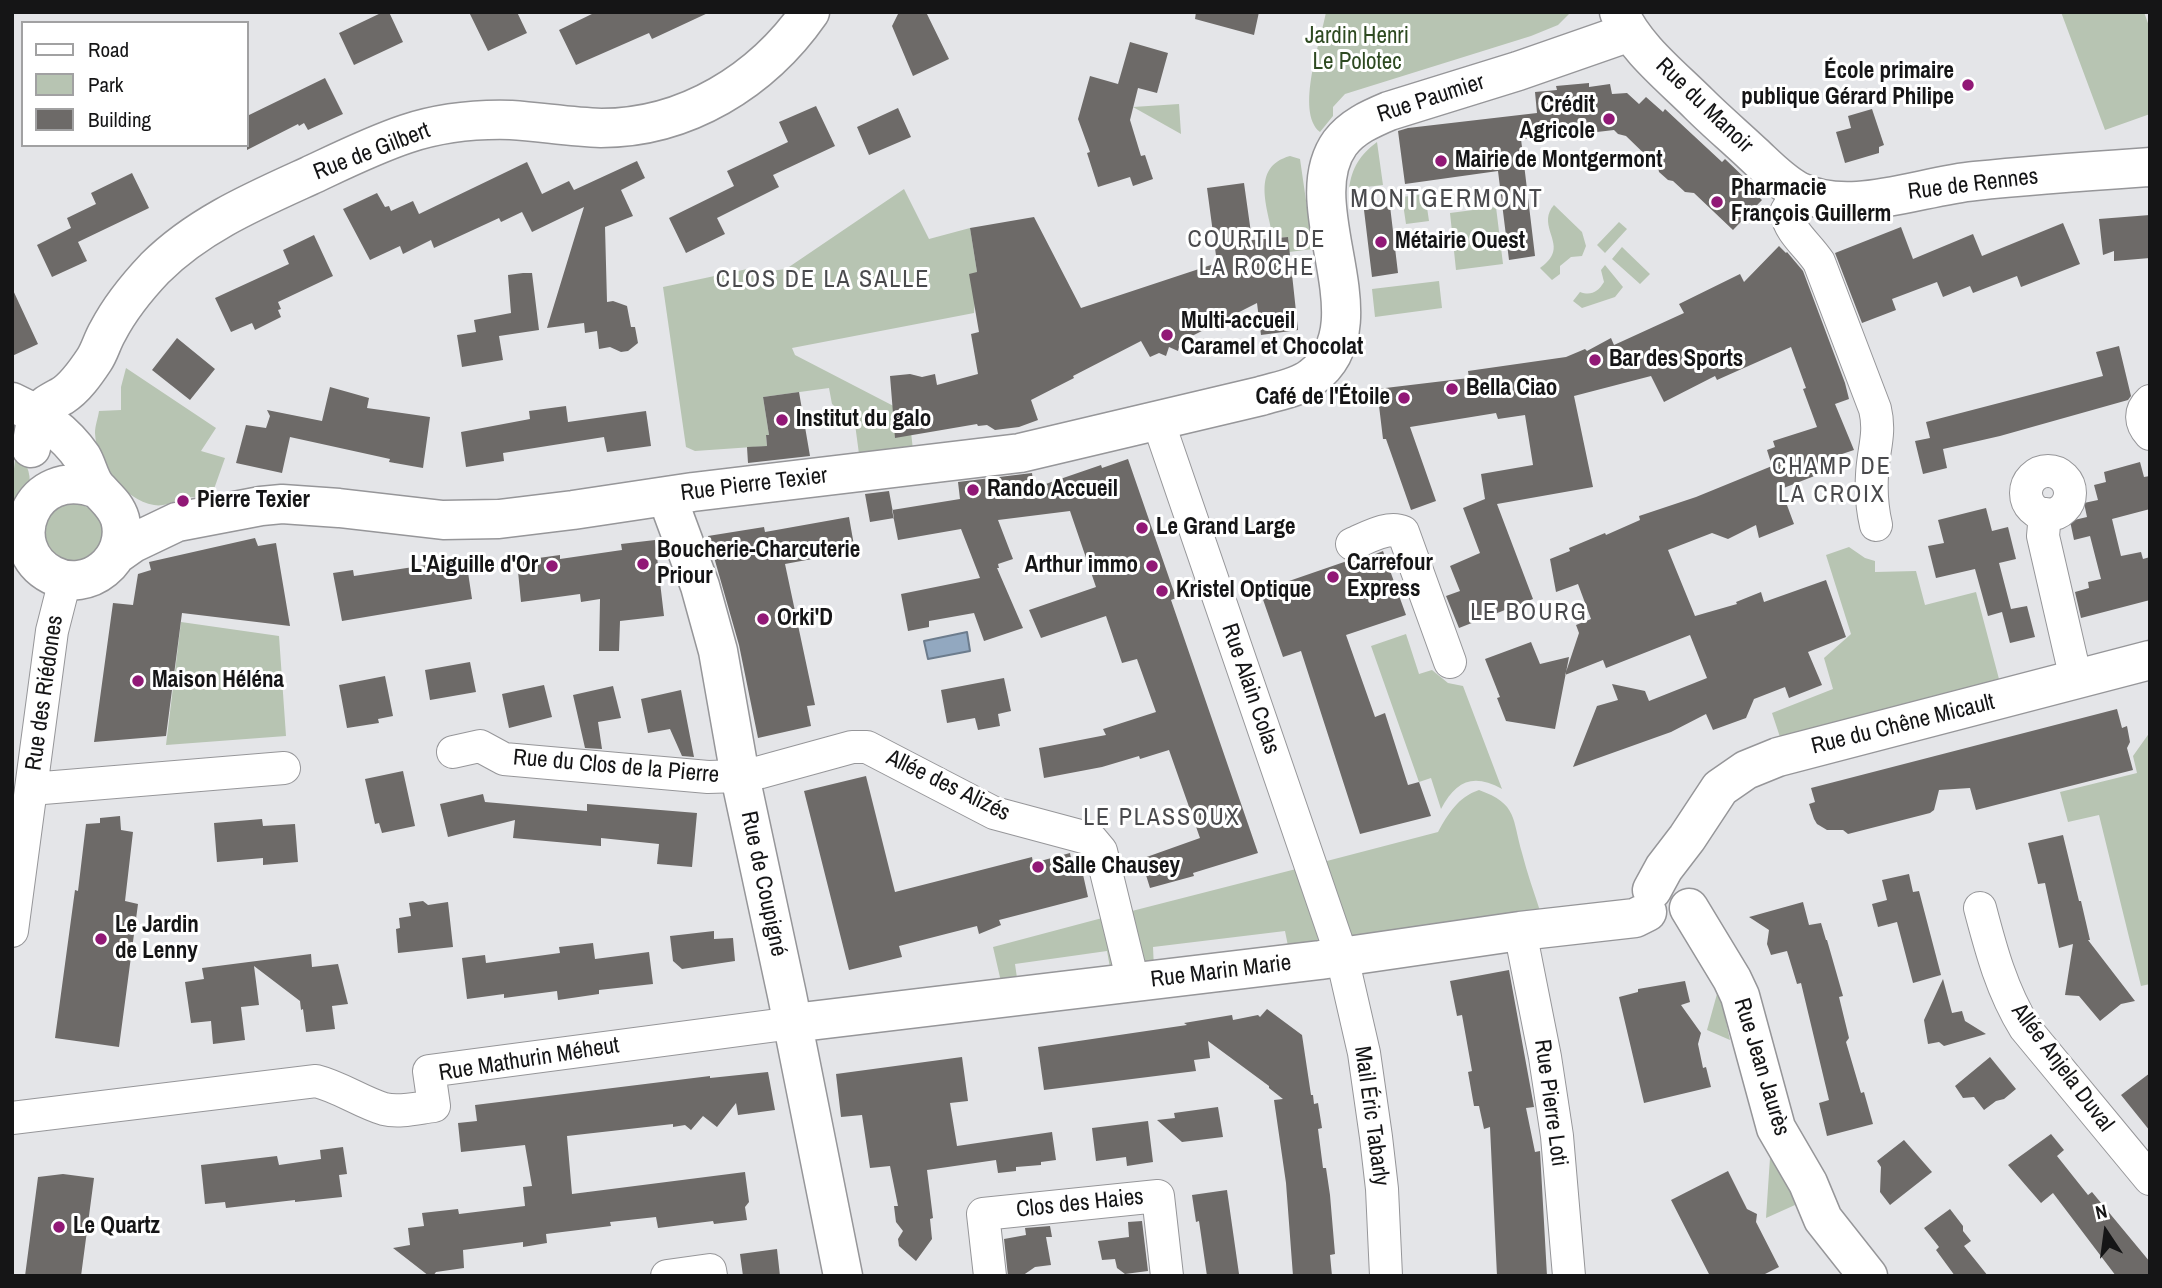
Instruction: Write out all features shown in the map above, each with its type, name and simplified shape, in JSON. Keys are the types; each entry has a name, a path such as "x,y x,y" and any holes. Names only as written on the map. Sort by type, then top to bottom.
{"street":[{"name":"Rue de Gilbert","path":"99,486 82,438 95,359 107,333 137,288 175,249 210,225 276,191 407,134 471,121 509,120 599,128 622,127 645,124 686,112 711,102 757,71 777,54 810,12"},
{"name":"Rue du Manoir","path":"1625,22 1650,56 1706,111 1781,179 1799,191"},
{"name":"Rue Paumier","path":"1321,369 1332,355 1337,342 1341,305 1329,217 1328,173 1331,159 1350,132 1388,111 1518,71 1625,22"},
{"name":"Rue de Rennes","path":"1799,191 1820,199 1840,202 1865,201 1973,181 2150,167"},
{"path":"1799,191 1786,212 1787,220 1791,229 1819,262 1875,408 1878,430 1871,500 1876,525"},
{"name":"Rue de Gilbert","path":"23,422 71,389 95,359"},
{"name":"Rue Pierre Texier","path":"116,555 133,543 177,522 261,506 282,504 339,508 418,519 499,519 1020,453 1285,388 1310,379 1321,369"},
{"path":"2150,401 2141,415 2150,434"},
{"name":"Rue Alain Colas","path":"1158,421 1342,957"},
{"path":"23,422 60,430 99,486 122,533 116,555 109,565 89,578 41,574 30,553 25,525 36,466 23,422"},
{"path":"25,525 48,491 59,485 72,483 99,486"},
{"name":"Rue Pierre Texier","path":"99,486 130,515 177,522"},
{"name":"Rue de Coupigné","path":"667,496 710,619 718,651 740,776 843,1276"},
{"path":"2045,514 2043,536 2078,680"},
{"path":"1352,544 1387,531 1396,529 1403,532 1450,662"},
{"name":"Rue des Riédones","path":"12,931 52,631 41,574"},
{"name":"Rue du Chêne Micault","path":"1667,906 1685,880 1687,838 1720,788 1746,770 1779,757 2150,660"},
{"name":"Rue du Clos de la Pierre","path":"453,752 480,746 504,759 708,777 740,776"},
{"name":"Allée des Alizés","path":"740,776 852,747 867,747 994,813 1091,839 1101,851 1133,982"},
{"path":"31,789 284,768"},
{"name":"Rue Marin Marie","path":"793,1023 1342,957 1520,931 1635,918 1667,906"},
{"name":"Rue Jean Jaurès","path":"1667,906 1723,963 1740,996 1776,1128 1808,1183 1823,1219 1868,1276"},
{"name":"Allée Anjela Duval","path":"1980,908 2012,1008 2025,1028 2150,1179"},
{"name":"Rue Pierre Loti","path":"1520,931 1545,1057 1557,1136 1569,1276"},
{"name":"Mail Éric Tabarly","path":"1342,957 1364,1053 1376,1137 1382,1189 1386,1276"},
{"name":"Rue Mathurin Méheut","path":"12,1118 316,1082 394,1111 434,1106 429,1071 793,1023"},
{"name":"Clos des Haies","path":"990,1276 983,1214 1158,1196 1167,1276"},
{"path":"667,1276 710,1270 711,1276"}],"green space":[{"name":"Jardin Henri Le Polotec","path":"1326,12 1571,12 1558,25 1531,36 1345,94 1333,107 1333,116 1320,132 1313,122 1310,93"},
{"path":"2061,12 2144,12 2150,29 2150,114 2105,130"},
{"path":"1179,104 1181,134 1133,107"},
{"path":"1377,142 1383,185 1349,189 1358,162"},
{"path":"1290,156 1300,159 1313,249 1289,252 1288,237 1273,238 1265,190 1270,169 1278,161"},
{"path":"904,189 929,239 970,228 977,272 974,313 792,348 795,355 909,414 913,450 859,454 855,424 832,404 829,388 763,397 769,435 766,436 767,446 695,451 686,447 663,287 752,268 755,273 786,269"},
{"path":"1425,194 1429,221 1406,224 1402,197"},
{"path":"1554,205 1582,232 1586,246 1582,256 1571,257 1560,266 1560,274 1552,280 1540,268 1550,259 1554,249 1548,218"},
{"path":"1496,207 1503,264 1456,270 1450,213"},
{"path":"1619,222 1627,229 1605,253 1597,245"},
{"path":"1622,247 1650,274 1640,284 1612,259"},
{"path":"1605,265 1623,287 1615,297 1582,308 1573,301 1580,292 1591,293 1599,288 1604,282 1601,270"},
{"path":"1439,281 1442,308 1375,317 1372,289"},
{"path":"126,368 216,428 201,451 225,458 214,489 202,499 189,497 160,505 143,502 122,488 106,467 97,444 96,425 99,411 121,410 121,387"},
{"path":"16,452 24,462 30,481 26,502 12,534 12,486"},
{"path":"74,504 85,506 98,517 103,533 101,544 90,557 74,562 63,560 50,549 45,533 47,522 58,509"},
{"path":"1849,547 1875,561 1875,572 1916,571 1925,605 1976,592 1999,679 1780,737 1772,713 1833,689 1824,658 1851,634 1826,555"},
{"path":"181,622 279,636 286,736 166,745"},
{"path":"1406,634 1419,674 1432,670 1448,683 1463,686 1502,789 1482,781 1466,782 1453,792 1441,809 1431,778 1419,782 1371,646"},
{"path":"2150,732 2150,984 2141,986 2099,815 2068,822 2060,792 2137,773 2133,756"},
{"path":"1479,790 1501,801 1511,814 1540,911 1361,940 1352,935 1345,927 1323,862 1438,832 1459,802"},
{"path":"1300,868 1321,935 1315,943 1289,951 1285,931 1153,947 1154,969 1143,970 1128,912"},
{"path":"1106,917 1120,972 1111,973 1107,951 1015,964 1018,985 1002,986 993,947"},
{"path":"1717,994 1722,1003 1730,1040 1707,1030"},
{"path":"1770,1158 1788,1184 1795,1205 1766,1218"}],"water":[{"path":"967,632 970,651 928,659 924,641"}],"building":[{"path":"383,12 389,12 403,42 354,65 339,33"},
{"path":"469,12 517,12 527,33 488,51"},
{"path":"596,12 710,12 652,39 649,33 576,65 559,30"},
{"path":"899,12 926,12 949,59 913,76 892,26"},
{"path":"1196,12 1259,12 1254,35 1195,19"},
{"path":"1130,42 1168,53 1157,93 1138,88 1130,120 1141,156 1145,155 1153,179 1133,186 1130,177 1098,187 1087,153 1090,152 1078,119 1090,76 1118,84"},
{"path":"325,78 343,114 308,130 304,123 299,126 298,124 247,150 248,116"},
{"path":"1589,83 1589,87 1610,84 1612,94 1627,93 1639,104 1646,97 1663,112 1665,109 1722,162 1725,159 1749,182 1746,185 1762,200 1733,230 1694,193 1685,192 1668,180 1626,136 1614,130 1597,132 1592,128 1561,132 1555,136 1521,139 1535,256 1509,260 1498,171 1405,184 1398,131 1537,113 1535,92 1557,90 1556,86"},
{"path":"816,106 835,146 773,175 779,187 717,218 725,234 686,253 669,218 734,186 727,171 788,142 779,122"},
{"path":"898,108 911,137 869,155 857,127"},
{"path":"1872,109 1884,145 1879,147 1879,153 1845,163 1836,132 1851,128 1848,116"},
{"path":"637,161 645,178 621,190 633,216 605,227 607,302 613,301 627,306 631,327 635,327 638,343 628,351 621,352 610,347 599,349 597,331 585,333 584,323 547,328 584,207 532,232 522,212 501,222 499,218 434,248 431,240 403,254 400,246 370,260 343,209 377,193 385,207 389,206 391,211 413,201 419,214 527,162 542,194 569,181 574,190"},
{"path":"132,173 149,208 78,242 87,261 52,277 37,245 71,228 67,218 96,204 91,193"},
{"path":"1244,183 1252,240 1288,237 1298,330 1261,335 1257,303 1192,336 1190,345 1180,342 1178,351 1169,347 1166,356 1159,353 1150,357 1141,341 1073,376 1074,378 1031,400 1038,420 1019,427 995,430 987,425 977,424 895,438 890,376 910,374 922,377 935,374 937,385 978,374 971,334 979,332 969,274 977,272 970,228 1034,217 1081,308 1217,263 1207,188"},
{"name":"Métairie Ouest","path":"1390,206 1398,273 1372,277 1364,210"},
{"path":"2150,215 2150,258 2114,261 2114,251 2103,255 2099,219"},
{"path":"2063,223 2080,264 2021,287 2017,276 1973,293 1970,286 1943,297 1937,282 1892,299 1896,310 1862,323 1835,253 1901,227 1913,259 1973,234 1982,256"},
{"path":"314,235 333,276 278,302 281,317 255,330 252,323 231,332 215,298 289,264 283,250"},
{"path":"1779,246 1803,271 1845,383 1849,399 1835,404 1854,450 1830,458 1835,468 1781,489 1794,524 1759,538 1756,525 1728,539 1712,533 1668,550 1695,616 1737,604 1736,602 1761,592 1764,602 1826,580 1846,637 1808,652 1822,685 1789,698 1785,687 1754,699 1746,718 1713,730 1706,714 1671,732 1573,767 1597,706 1618,700 1612,684 1645,691 1649,701 1707,678 1690,635 1606,668 1603,660 1565,675 1579,633 1576,625 1591,619 1578,584 1556,592 1550,559 1570,551 1569,548 1640,520 1639,516 1696,497 1772,466 1767,450 1775,447 1773,441 1817,427 1791,347 1717,380 1715,376 1664,402 1651,376 1574,396 1593,487 1497,504 1533,599 1459,628 1446,596 1460,591 1450,566 1480,553 1463,508 1485,499 1481,474 1533,465 1525,415 1498,419 1496,413 1410,427 1436,501 1411,510 1386,439 1383,439 1377,389 1469,378 1468,371 1566,357 1585,349 1587,351 1611,338 1614,345 1684,313 1679,304 1740,274 1744,282"},
{"path":"532,273 539,330 499,336 503,360 462,367 457,335 476,332 474,320 511,313 508,275"},
{"path":"12,288 38,344 12,356"},
{"path":"177,338 215,369 190,400 152,370"},
{"path":"2119,346 2131,396 2128,400 1943,449 1947,468 1923,474 1915,441 1930,438 1926,422 2103,376 2096,352"},
{"path":"330,387 369,398 367,408 430,417 423,468 290,437 282,473 236,463 246,425 266,428 270,416 267,410 322,421"},
{"name":"Institut du galo","path":"799,392 810,456 748,463 747,447 767,446 766,435 769,435 763,397"},
{"path":"566,406 568,422 646,411 651,446 607,452 604,437 503,453 504,461 466,467 461,432 530,419 529,411"},
{"path":"1128,459 1176,598 1171,600 1258,853 1193,873 1194,876 1150,888 1141,859 1200,838 1169,750 1140,759 1139,756 1102,767 1044,778 1039,748 1106,735 1103,729 1156,712 1137,659 1122,663 1106,616 1041,638 1029,610 1096,587 1070,511 998,520 1013,559 998,564 997,568 1023,628 984,641 974,613 929,621 929,627 908,631 901,594 980,578 961,529 898,540 892,510 960,499 958,482 1032,473 1034,488 1101,465 1102,468"},
{"path":"2140,462 2144,477 2150,476 2150,509 2112,519 2121,556 2141,552 2143,559 2150,557 2150,600 2081,618 2075,592 2089,588 2088,582 2101,579 2090,536 2074,540 2070,521 2087,517 2084,503 2098,500 2094,485 2106,482 2104,472"},
{"path":"889,491 894,518 870,522 865,494"},
{"path":"1986,508 1992,531 2008,527 2016,559 1999,563 2011,609 2027,606 2035,637 2010,643 2002,612 1988,616 1975,569 1936,578 1928,546 1944,543 1938,520"},
{"name":"Orki'D","path":"849,517 855,551 785,564 815,705 807,706 811,726 758,738 739,645 708,536 764,527 765,532"},
{"name":"Maison Héléna","path":"255,538 258,546 276,543 290,626 182,613 166,736 94,742 113,603 133,605 138,574 151,570 149,562"},
{"path":"655,540 664,616 620,621 619,651 599,651 600,599 581,602 580,594 521,602 517,561 560,555 560,559 622,550 621,544"},
{"path":"1383,551 1406,615 1346,635 1375,717 1385,713 1408,785 1419,782 1431,816 1360,834 1301,651 1283,657 1260,591"},
{"path":"466,559 472,599 342,621 333,573 353,570 354,576"},
{"path":"1531,642 1540,664 1569,657 1555,729 1506,721 1485,659"},
{"path":"470,662 476,692 430,700 425,670"},
{"path":"385,676 393,716 378,719 379,723 347,728 339,685"},
{"path":"1004,678 1011,711 998,714 1000,726 978,730 975,718 947,723 941,690"},
{"path":"544,685 552,717 509,728 502,694"},
{"path":"613,686 621,718 598,722 602,749 585,748 573,695"},
{"path":"681,690 694,757 682,756 670,729 648,733 641,699"},
{"path":"2117,709 2122,728 2127,726 2130,742 2127,748 2133,770 1976,810 1970,788 1939,790 1934,810 1930,813 1848,834 1843,830 1827,830 1814,819 1809,804 1815,802 1811,788"},
{"path":"403,771 415,826 382,833 379,823 375,824 365,779"},
{"name":"Salle Chausey","path":"866,776 895,892 1032,857 1033,863 1070,853 1072,863 1080,861 1088,897 999,920 1001,925 979,934 977,926 899,946 902,957 849,970 804,791"},
{"path":"483,794 485,802 587,811 587,804 697,813 692,867 657,864 659,844 601,838 601,846 513,838 515,820 448,837 440,804"},
{"name":"Le Jardin de Lenny","path":"120,816 121,830 133,832 125,901 138,904 119,1047 55,1038 86,824 100,823 100,818"},
{"path":"262,819 263,826 295,824 298,862 263,865 263,858 217,862 214,823"},
{"path":"2063,835 2081,901 2088,940 2135,1001 2121,1004 2100,1021 2079,996 2065,995 2073,944 2059,948 2045,883 2038,884 2028,843"},
{"path":"1909,874 1913,892 1919,891 1941,975 1913,983 1897,922 1878,927 1872,904 1887,900 1882,880"},
{"path":"423,901 428,905 448,902 453,947 398,953 396,929 400,928 399,918 411,916 409,903"},
{"path":"1803,902 1809,925 1821,923 1827,940 1843,996 1839,997 1849,1038 1846,1042 1873,1124 1827,1136 1819,1103 1829,1100 1801,983 1797,984 1787,951 1771,955 1767,944 1769,930 1749,917"},
{"path":"714,931 714,939 733,938 735,961 682,969 673,961 670,936"},
{"path":"593,943 595,959 649,952 653,984 599,990 599,994 558,1000 557,991 504,998 504,994 467,999 462,958 485,955 486,963 560,953 559,947"},
{"path":"311,954 312,967 338,964 348,1004 332,1006 335,1029 306,1032 300,1001 254,966 259,1005 241,1007 245,1040 213,1044 211,1021 191,1023 185,982 204,979 202,968"},
{"path":"1509,970 1534,1107 1526,1108 1535,1152 1540,1151 1547,1276 1497,1276 1490,1127 1484,1129 1479,1106 1474,1106 1468,1072 1472,1071 1462,1015 1457,1016 1450,981"},
{"path":"1943,979 1952,1013 1962,1011 1965,1021 1986,1034 1944,1046 1939,1042 1928,1044 1924,1020"},
{"path":"1685,981 1690,1002 1681,1005 1701,1033 1698,1044 1703,1068 1706,1067 1711,1087 1644,1103 1619,997 1638,992 1638,989"},
{"path":"1267,1009 1302,1035 1311,1095 1314,1104 1318,1103 1322,1128 1318,1129 1330,1195 1335,1254 1330,1255 1332,1276 1293,1276 1286,1183 1274,1100 1283,1099 1208,1041 1210,1058 1194,1060 1196,1071 1044,1090 1038,1047 1187,1025 1184,1023 1232,1015 1233,1020 1258,1015 1260,1017"},
{"path":"962,1057 968,1101 950,1103 957,1146 1052,1132 1056,1160 998,1173 996,1160 927,1170 933,1218 930,1219 932,1239 916,1261 899,1246 898,1239 903,1231 896,1222 894,1206 898,1206 890,1166 870,1168 862,1115 841,1117 836,1074"},
{"path":"1990,1057 2016,1089 1984,1110 1974,1097 1963,1098 1955,1086"},
{"path":"768,1072 775,1110 738,1115 736,1103 717,1127 703,1116 691,1130 685,1125 673,1127 673,1124 567,1136 572,1194 745,1172 749,1202 745,1207 747,1220 658,1228 656,1217 610,1222 611,1226 546,1234 547,1243 523,1247 523,1242 463,1250 464,1268 436,1272 433,1276 429,1276 393,1248 410,1245 408,1228 424,1226 422,1213 458,1209 459,1214 525,1206 523,1187 532,1186 525,1145 461,1152 458,1123 477,1121 475,1105 710,1076"},
{"path":"2150,1073 2150,1131 2121,1095"},
{"path":"1218,1107 1223,1137 1182,1142 1157,1120 1175,1118 1174,1113"},
{"path":"1148,1121 1153,1162 1127,1166 1126,1157 1096,1161 1092,1128"},
{"path":"2051,1134 2064,1150 2057,1156 2088,1195 2092,1192 2150,1262 2150,1276 2116,1276 2053,1193 2041,1203 2008,1165"},
{"path":"1904,1140 1932,1172 1890,1205 1880,1192 1881,1167 1877,1161"},
{"path":"343,1147 347,1174 339,1175 342,1197 226,1208 225,1202 205,1204 201,1165 277,1156 279,1165 321,1159 320,1150"},
{"path":"1728,1171 1747,1209 1757,1214 1756,1222 1779,1267 1761,1276 1710,1276 1671,1200"},
{"name":"Le Quartz","path":"63,1174 94,1178 81,1276 25,1276 38,1177"},
{"path":"1227,1190 1239,1274 1207,1276 1199,1221 1196,1222 1192,1195"},
{"path":"1950,1209 1971,1241 1964,1246 1988,1276 1955,1276 1936,1250 1939,1247 1924,1228"},
{"path":"1142,1221 1148,1271 1125,1274 1117,1268 1115,1259 1102,1260 1098,1241 1129,1237 1128,1222"},
{"path":"1050,1226 1052,1237 1046,1237 1051,1265 1035,1267 1022,1276 1008,1276 1004,1239 1026,1235 1025,1228"},
{"path":"777,1249 780,1276 743,1276 740,1254"}],"place":[{"name":"École primaire publique Gérard Philipe","path":"1968,85"},
{"name":"Crédit Agricole","path":"1609,119"},
{"name":"Mairie de Montgermont","path":"1441,161"},
{"name":"Pharmacie François Guillerm","path":"1717,202"},
{"name":"Métairie Ouest","path":"1381,242"},
{"name":"Multi-accueil Caramel et Chocolat","path":"1167,335"},
{"name":"Bar des Sports","path":"1595,360"},
{"name":"Bella Ciao","path":"1452,389"},
{"name":"Café de l'Étoile","path":"1404,398"},
{"name":"Institut du galo","path":"782,420"},
{"name":"Rando Accueil","path":"973,490"},
{"name":"Pierre Texier","path":"183,501"},
{"name":"Le Grand Large","path":"1142,528"},
{"name":"Boucherie-Charcuterie Priour","path":"643,564"},
{"name":"L'Aiguille d'Or","path":"552,566"},
{"name":"Arthur immo","path":"1152,566"},
{"name":"Carrefour Express","path":"1333,577"},
{"name":"Kristel Optique","path":"1162,591"},
{"name":"Orki'D","path":"763,619"},
{"name":"Maison Héléna","path":"138,681"},
{"name":"Salle Chausey","path":"1038,867"},
{"name":"Le Jardin de Lenny","path":"101,939"},
{"name":"Le Quartz","path":"59,1227"}],"district":[{"name":"MONTGERMONT","path":"1447,200"},
{"name":"COURTIL DE LA ROCHE","path":"1257,255"},
{"name":"CLOS DE LA SALLE","path":"823,281"},
{"name":"CHAMP DE LA CROIX","path":"1832,482"},
{"name":"LE BOURG","path":"1529,614"},
{"name":"LE PLASSOUX","path":"1162,819"}]}
